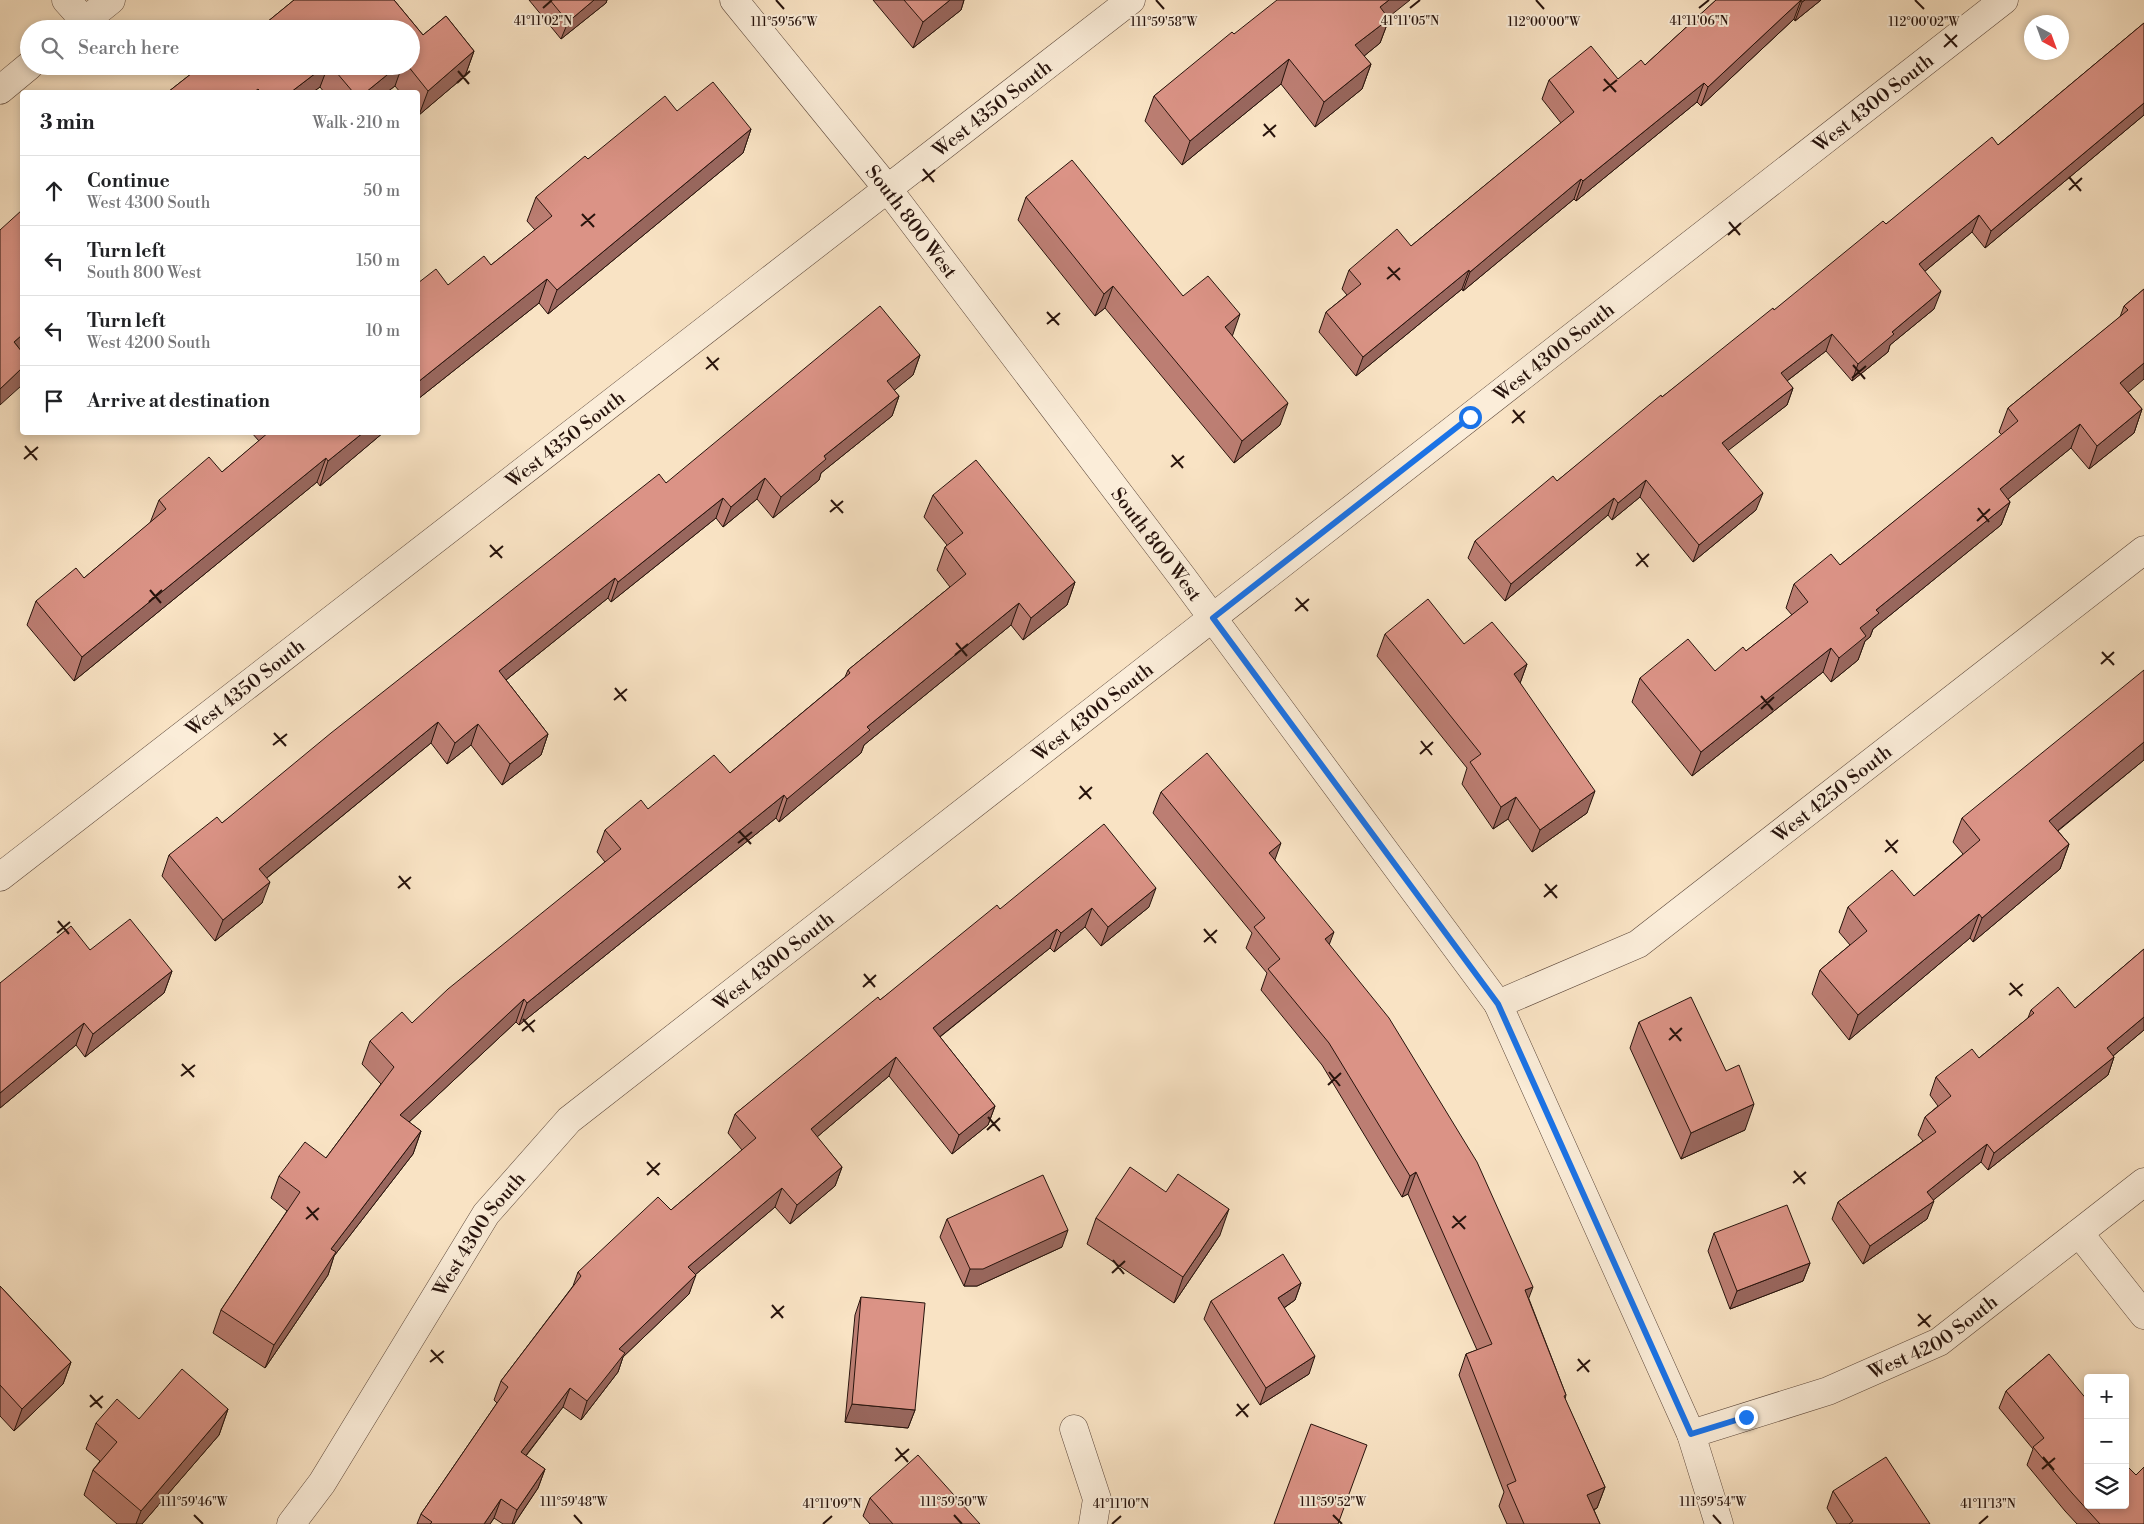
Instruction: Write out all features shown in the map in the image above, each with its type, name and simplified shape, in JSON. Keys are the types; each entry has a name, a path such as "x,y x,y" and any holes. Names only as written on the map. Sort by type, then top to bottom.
{"street":[{"path":"66,0 77,20"},
{"path":"86,20 111,0"},
{"name":"South 800 West","path":"734,0 887,188 1213,618 1498,1004 1691,1434 1719,1524"},
{"name":"West 4350 South","path":"0,877 1130,0"},
{"name":"West 4300 South","path":"291,1524 322,1483 486,1214 569,1120 2004,0"},
{"path":"0,90 20,73"},
{"name":"West 4250 South","path":"1498,1004 1638,944 2144,550"},
{"name":"West 4200 South","path":"1691,1434 1828,1391 1939,1342 2144,1182"},
{"path":"2079,1233 2144,1315"},
{"path":"1074,1429 1097,1499 1093,1524"}],"building":[{"path":"294,0 394,0 411,20 270,20"},
{"path":"550,0 594,0 568,22"},
{"path":"904,0 950,0 923,22"},
{"path":"1277,0 1389,0 1380,7 1389,19 1355,45 1371,64 1324,102 1289,59 1190,141 1154,96 1232,32 1234,34"},
{"path":"1716,0 1801,0 1708,87 1704,83 1583,181 1581,179 1470,272 1469,270 1363,357 1326,312 1361,284 1349,270 1397,229 1411,246 1574,112 1549,80 1591,46 1618,79 1641,60 1645,65"},
{"path":"446,16 474,51 428,91 415,75 420,75 420,31 423,35"},
{"path":"2144,23 2144,103 1991,231 1979,215 1919,264 1941,291 1892,332 1894,334 1858,364 1832,334 1781,373 1793,388 1722,443 1763,493 1699,545 1646,480 1618,503 1614,498 1511,584 1475,541 1553,476 1557,481 1661,395 1662,397 1773,308 1774,310 1883,221 1886,224 1992,137 1998,145"},
{"path":"190,75 313,75 294,90 171,90"},
{"path":"339,75 387,75 368,90 351,90"},
{"path":"713,82 751,129 557,290 547,279 420,380 420,281 436,269 448,285 484,256 491,265 552,216 536,197 585,156 588,159 665,96 677,111"},
{"path":"1072,160 1183,296 1208,276 1240,314 1225,327 1288,403 1242,441 1113,286 1104,294 1026,197"},
{"path":"20,212 20,337 14,342 20,350 20,370 0,389 0,230"},
{"path":"2144,289 2144,363 2120,383 2142,409 2097,446 2080,424 2000,489 2010,502 1876,610 1879,613 1860,628 1866,636 1839,658 1831,648 1701,752 1640,678 1688,639 1715,671 1743,647 1746,651 1808,602 1794,584 1831,554 1840,565 2018,421 2008,408 2128,310 2124,306"},
{"path":"880,306 920,355 887,381 899,396 824,456 826,459 781,497 765,478 731,507 723,498 618,582 615,578 499,671 548,734 510,764 478,724 455,743 438,722 259,869 270,882 223,920 169,855 217,817 222,823 331,733 659,474 666,483"},
{"path":"265,435 360,435 328,461 326,458 82,657 36,601 76,568 84,578 166,509 159,500 209,457 222,472"},
{"path":"976,460 1075,582 1031,618 1019,603 867,727 870,730 787,799 784,795 527,1003 524,999 400,1115 421,1131 331,1249 336,1252 274,1345 221,1310 300,1192 279,1176 305,1142 326,1158 394,1067 370,1041 402,1012 412,1023 448,989 621,849 605,830 641,800 648,809 714,755 730,773 850,673 848,670 966,574 945,547 963,533 933,495"},
{"path":"1428,599 1464,644 1492,622 1527,664 1514,674 1595,791 1540,830 1516,797 1501,807 1470,762 1481,754 1385,634"},
{"path":"2144,670 2144,742 2049,821 2069,844 1982,918 1979,914 1858,1015 1820,970 1867,931 1848,907 1892,870 1914,896 1980,840 1962,818"},
{"path":"1207,753 1281,843 1269,853 1334,932 1325,939 1389,1018 1477,1162 1533,1287 1525,1290 1566,1395 1564,1396 1605,1487 1587,1495 1600,1524 1524,1524 1507,1485 1516,1481 1466,1354 1492,1344 1416,1172 1410,1176 1329,1043 1268,969 1280,959 1254,927 1265,918 1161,792"},
{"path":"1104,824 1156,888 1108,927 1092,908 1061,933 1057,929 933,1028 995,1106 959,1135 896,1057 811,1129 842,1167 797,1205 782,1188 688,1267 696,1275 619,1349 625,1353 587,1401 570,1388 521,1452 545,1469 517,1510 501,1499 484,1524 430,1524 432,1522 421,1514 508,1387 501,1381 581,1276 578,1272 658,1197 671,1210 756,1138 735,1114 878,997 880,1000 997,905 1000,909"},
{"path":"130,919 172,971 93,1034 84,1023 0,1093 0,983 71,926 90,950"},
{"path":"2144,949 2144,1017 2107,1048 2114,1057 1994,1153 1987,1144 1927,1192 1934,1201 1870,1246 1838,1202 1936,1132 1925,1117 1951,1096 1936,1077 1972,1049 1979,1058 2034,1013 2031,1010 2058,987 2075,1008"},
{"path":"1691,997 1726,1071 1739,1065 1754,1104 1691,1133 1639,1022"},
{"path":"1130,1167 1166,1192 1178,1174 1229,1209 1183,1277 1096,1218"},
{"path":"1043,1175 1068,1230 983,1269 970,1269 947,1219"},
{"path":"1787,1205 1810,1263 1737,1291 1714,1233"},
{"path":"1283,1254 1301,1283 1278,1298 1315,1356 1266,1388 1211,1301"},
{"path":"0,1286 71,1362 22,1409 0,1385"},
{"path":"861,1297 925,1303 915,1410 852,1404"},
{"path":"2049,1354 2084,1396 2084,1506 2033,1447 2044,1438 2006,1391"},
{"path":"182,1369 228,1409 141,1511 93,1470 117,1442 96,1423 117,1399 139,1419"},
{"path":"1311,1424 1367,1445 1338,1524 1274,1524"},
{"path":"918,1455 980,1524 893,1524 870,1498"},
{"path":"1886,1457 1930,1524 1849,1524 1853,1521 1833,1491"},
{"path":"2144,1467 2144,1524 2100,1524 2086,1509 2129,1509 2129,1468 2136,1475"}],"route":[{"path":"1470,417 1213,618 1498,1004 1691,1434 1746,1417"}]}
